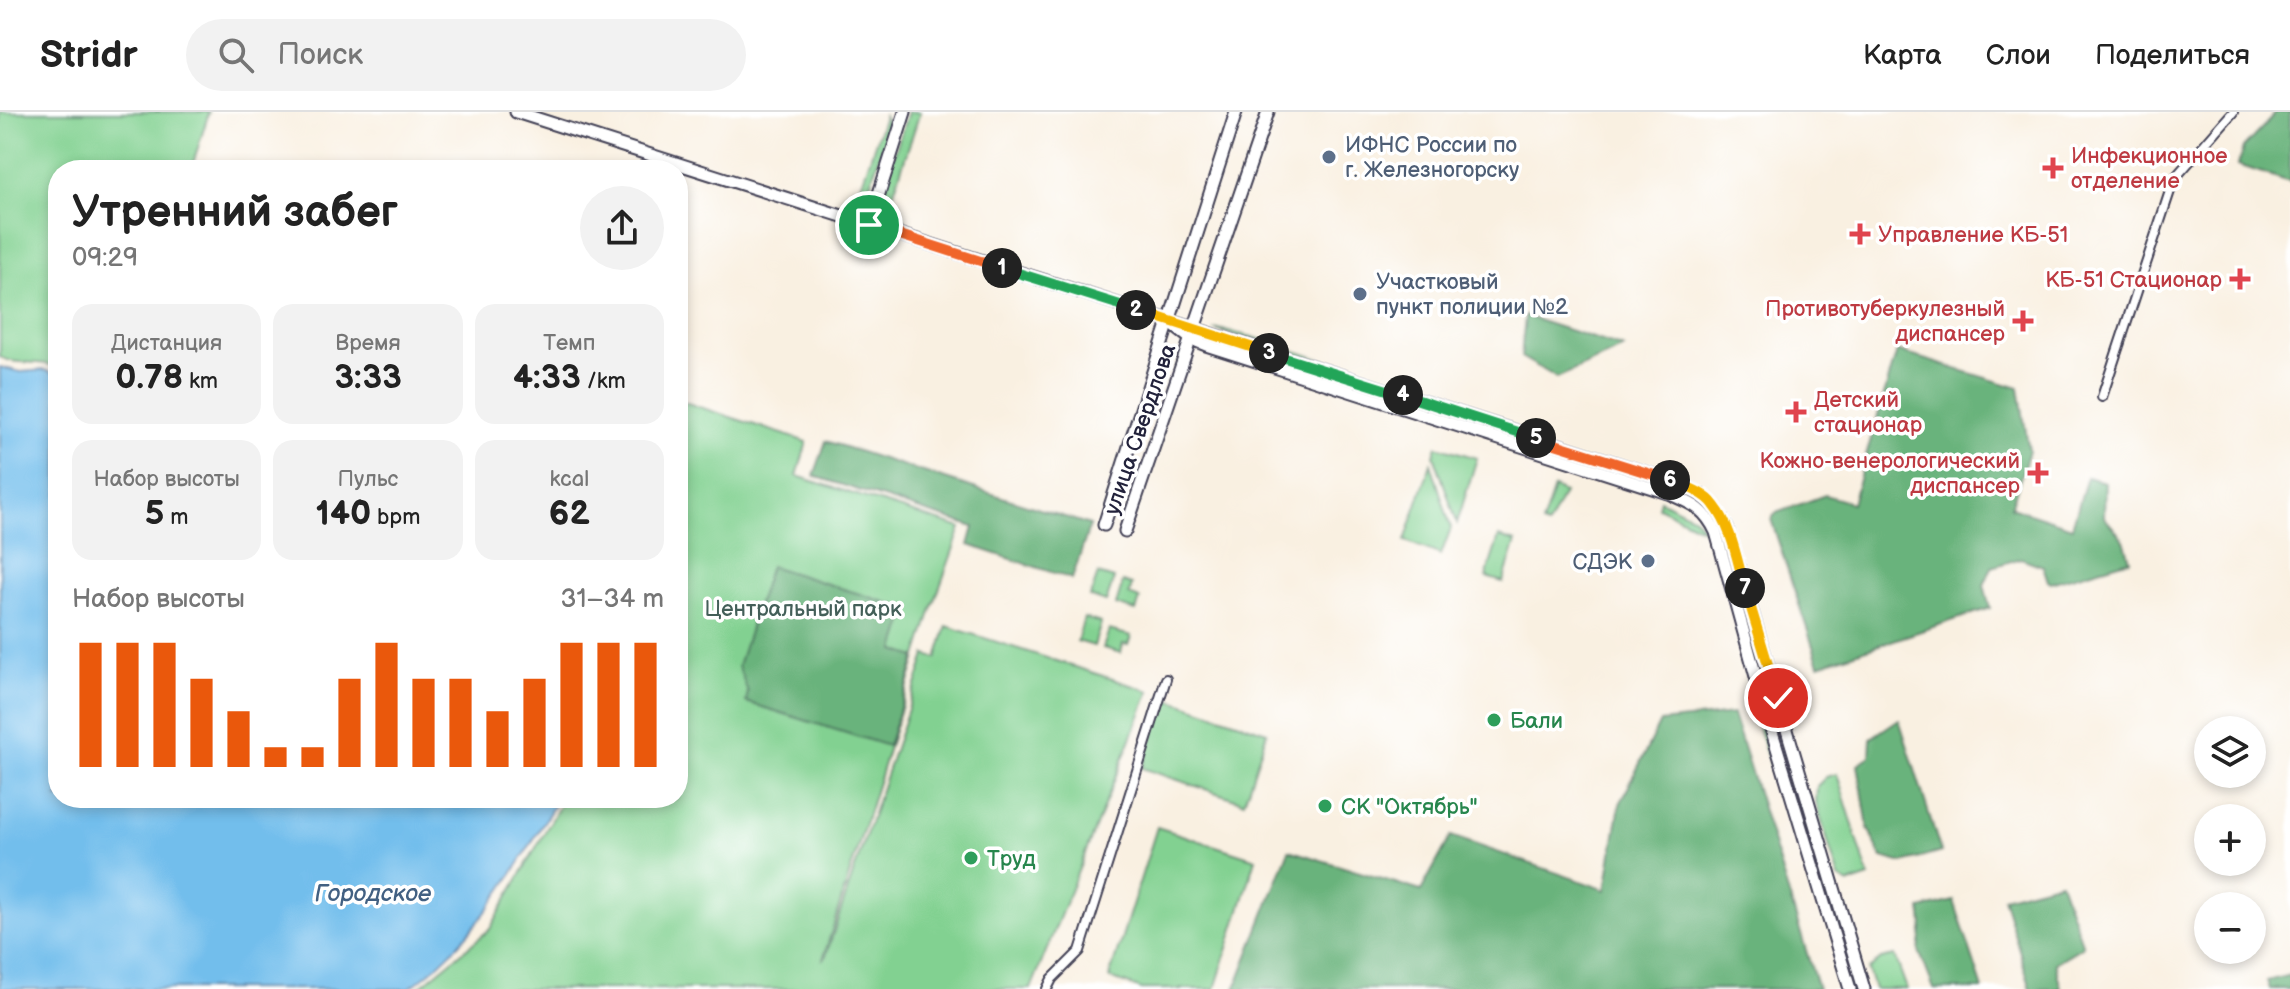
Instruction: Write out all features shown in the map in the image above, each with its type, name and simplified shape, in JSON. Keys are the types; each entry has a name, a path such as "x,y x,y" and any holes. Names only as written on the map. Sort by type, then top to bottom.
{"main road":[{"path":"516,112 666,160"},
{"path":"869,225 905,112"},
{"name":"улица Свердлова","path":"1104,525 1236,112"},
{"name":"улица Свердлова","path":"1125,531 1268,112"},
{"path":"688,167 1168,320 1193,334 1668,493 1708,515 1721,530 1778,698 1864,989"},
{"path":"1193,334 1672,481 1716,500"},
{"path":"1668,493 1672,481"},
{"path":"1699,509 1716,500"},
{"path":"1716,500 1763,702 1850,989"},
{"path":"1763,702 1778,698"}],"street":[{"path":"2102,397 2174,179 2233,112"},
{"path":"1047,989 1052,979 1080,951 1166,679"}],"green space":[{"path":"0,112 209,112 194,160 48,160 48,364 14,362 0,357"},
{"path":"908,112 920,112 890,204 879,201"},
{"path":"2277,112 2290,112 2290,182 2238,165 2243,148"},
{"path":"884,116 889,126 866,197 858,195"},
{"path":"1525,316 1624,348 1557,378 1521,357"},
{"path":"1218,329 1253,337 1381,379 1379,383"},
{"path":"1897,351 2019,388 2029,451 2011,507 2072,527 2087,477 2105,482 2104,517 2124,540 2130,560 2051,583 2043,566 2021,558 1992,567 1984,585 1990,608 1819,665 1771,519 1776,513 1825,495 1852,503"},
{"name":"Центральный парк","path":"688,403 807,442 797,476 961,528 931,612 823,959 926,655 937,658 947,626 1150,691 1031,989 417,989 490,929 558,808 688,808"},
{"path":"826,441 1090,525 1072,579 969,545 974,527 814,476"},
{"path":"1437,446 1477,458 1457,523 1434,455"},
{"path":"1431,463 1451,528 1441,555 1405,541"},
{"path":"1554,488 1564,493 1548,526 1542,524"},
{"path":"1660,500 1694,517 1705,530 1658,507"},
{"path":"1499,537 1516,542 1503,582 1486,577"},
{"path":"770,566 908,609 895,650 916,657 888,746 746,702 748,692 738,666"},
{"path":"1098,574 1114,579 1106,602 1090,597"},
{"path":"1123,582 1132,585 1129,595 1140,599 1136,611 1116,605"},
{"path":"1084,618 1101,623 1094,646 1077,641"},
{"path":"1109,630 1131,636 1128,645 1123,644 1121,653 1103,648"},
{"path":"1166,698 1267,732 1244,802 1142,768"},
{"path":"1733,714 1818,989 1235,989 1289,850 1421,891 1451,836 1606,890 1620,804 1660,722"},
{"path":"1899,719 1941,852 1903,863 1881,857 1868,828 1858,764 1870,756 1871,738"},
{"path":"1765,722 1782,776 1774,778 1757,724"},
{"path":"1837,774 1869,877 1849,884 1839,878 1816,803 1817,786 1826,777"},
{"path":"1157,827 1256,859 1215,989 1142,989 1109,978"},
{"path":"2060,882 2083,946 2055,963 2061,989 2031,989 2003,897"},
{"path":"1954,901 1983,989 1934,989 1919,951 1923,924 1921,909"},
{"path":"1895,956 1907,989 1874,989 1868,970 1881,959"},
{"path":"2290,975 2290,989 2270,989 2267,981"}],"water":[{"name":"Городское","path":"0,367 21,372 48,371 48,808 552,808 510,877 475,926 432,970 408,989 0,989"}],"place":[{"name":"ИФНС России по г. Железногорску","path":"1329,157"},
{"name":"Инфекционное отделение","path":"2053,168"},
{"name":"Управление КБ-51","path":"1860,234"},
{"name":"КБ-51 Стационар","path":"2240,279"},
{"name":"Участковый пункт полиции №2","path":"1360,294"},
{"name":"Противотуберкулезный диспансер","path":"2023,321"},
{"name":"Детский стационар","path":"1796,412"},
{"name":"Кожно-венерологический диспансер","path":"2038,473"},
{"name":"СДЭК","path":"1648,561"},
{"name":"Бали","path":"1494,720"},
{"name":"СК \"Октябрь\"","path":"1325,806"},
{"name":"Труд","path":"971,858"}],"route":[{"path":"869,225 1672,481 1697,492 1713,503 1727,528 1778,698"}]}
